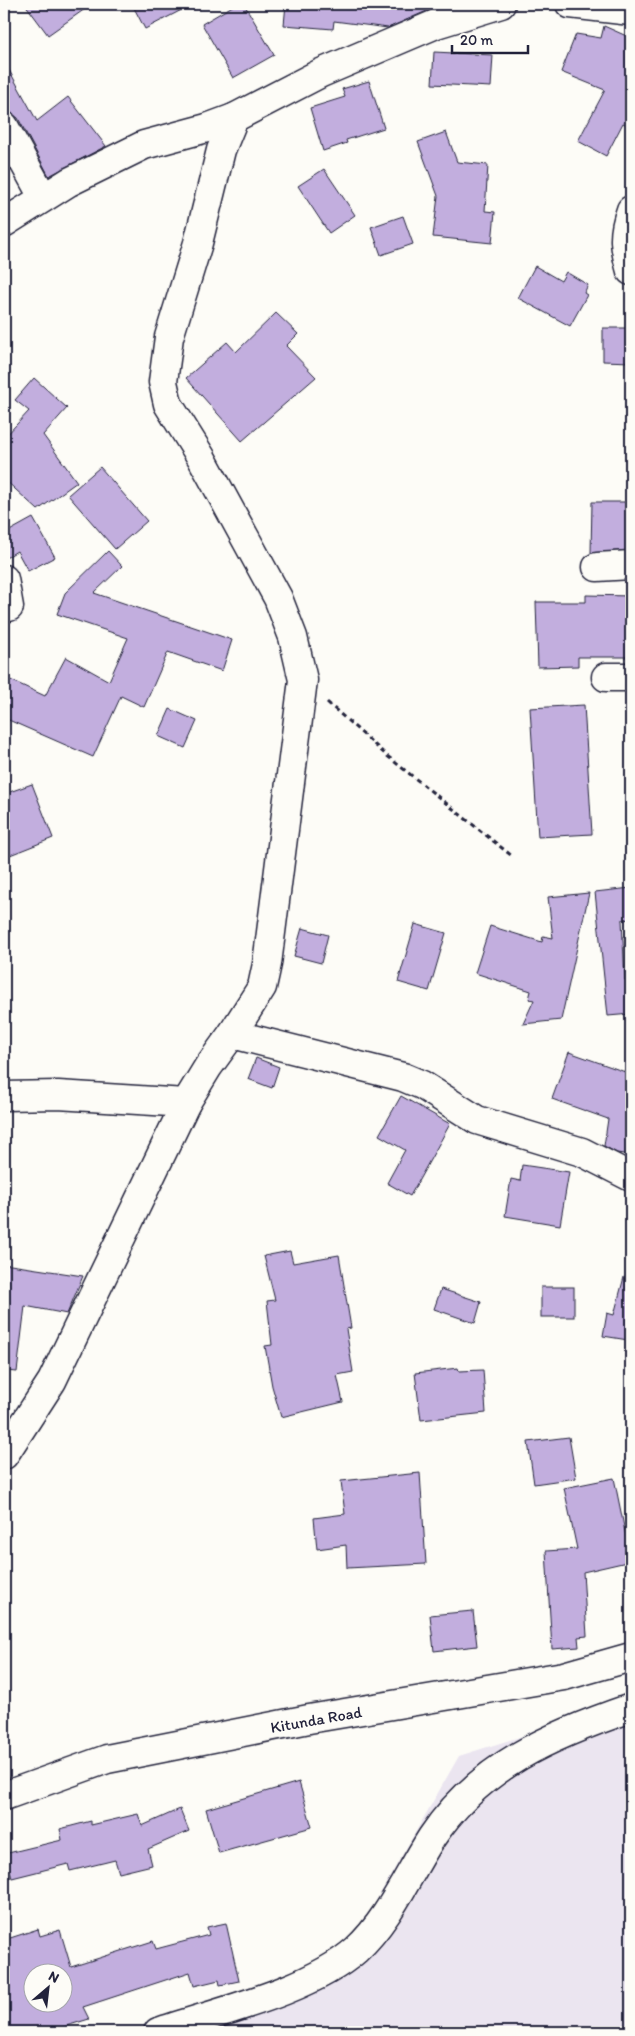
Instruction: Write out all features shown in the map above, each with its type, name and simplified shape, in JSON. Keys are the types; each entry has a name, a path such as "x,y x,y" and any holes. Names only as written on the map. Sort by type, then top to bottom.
{"street":[{"path":"4,223 43,197 95,167 144,144 207,128 234,118 321,73 404,37 501,4"},
{"path":"570,4 631,11"},
{"path":"4,1455 52,1381 186,1103 262,987 267,964 303,680 294,637 278,598 201,457 168,404 163,382 169,337 198,244 221,150 234,118"},
{"path":"4,126 43,197"},
{"path":"631,210 626,224 623,244 631,271"},
{"path":"598,567 631,565"},
{"path":"4,579 9,607"},
{"path":"232,1034 403,1077 422,1085 477,1120 582,1152 631,1177"},
{"path":"4,1096 58,1095 186,1103"},
{"name":"Kitunda Road","path":"4,1796 107,1759 309,1720 564,1676 631,1657"},
{"path":"158,2032 301,1983 335,1966 357,1949 376,1926 433,1837 454,1808 480,1782 532,1748 631,1708"}],"path":[{"path":"303,680 386,755 512,856"}],"shaded area":[{"path":"631,1702 631,2032 133,2032 325,1969 350,1947 459,1756"}],"building":[{"path":"25,4 92,4 48,35"},
{"path":"132,4 193,4 145,29"},
{"path":"236,4 244,4 274,55 233,78 202,24"},
{"path":"286,4 430,4 429,10 388,28 334,21 333,29 284,25"},
{"path":"604,26 631,38 631,127 623,123 606,156 578,141 605,90 561,72 576,34 601,38"},
{"path":"434,52 493,55 491,87 432,84"},
{"path":"4,61 37,121 68,97 106,146 49,176 18,118 4,108"},
{"path":"369,81 384,128 346,140 347,143 323,151 310,108 345,97 342,89"},
{"path":"446,132 457,162 488,165 485,211 495,212 492,243 433,237 438,196 418,142"},
{"path":"324,169 355,215 329,233 298,186"},
{"path":"403,216 413,244 381,255 371,227"},
{"path":"535,266 561,281 566,272 588,285 584,293 587,295 570,326 518,298"},
{"path":"276,313 298,334 286,346 316,377 242,441 186,378 227,342 236,352"},
{"path":"603,328 631,328 631,362 603,361"},
{"path":"34,378 67,408 43,435 77,482 38,510 4,479 4,438 29,411 15,400"},
{"path":"100,467 147,521 115,549 68,495"},
{"path":"592,502 631,502 631,550 591,553"},
{"path":"33,518 55,557 28,571 17,551 4,559 4,534"},
{"path":"108,551 122,566 94,593 232,640 222,671 168,652 144,707 121,696 93,757 4,718 4,677 45,696 66,657 109,681 128,638 57,614 65,593"},
{"path":"586,595 630,596 631,657 578,657 578,666 538,667 536,602 586,602"},
{"path":"584,705 592,834 538,837 530,708"},
{"path":"170,709 197,721 185,748 158,736"},
{"path":"32,784 53,838 10,855 4,840 4,794"},
{"path":"631,888 631,919 622,920 625,980 631,979 631,1014 608,1016 595,892"},
{"path":"589,893 561,1020 523,1024 534,1000 529,999 531,991 475,973 490,926 542,942 543,936 553,938 548,897"},
{"path":"415,924 446,933 429,991 398,982"},
{"path":"302,928 328,935 321,963 294,956"},
{"path":"569,1052 631,1074 631,1155 617,1153 604,1146 608,1119 552,1099"},
{"path":"256,1058 279,1067 272,1088 248,1079"},
{"path":"401,1096 450,1124 410,1196 387,1183 405,1150 379,1135"},
{"path":"522,1165 569,1172 560,1225 505,1216 511,1179 520,1181"},
{"path":"290,1251 293,1263 339,1255 351,1328 346,1329 353,1372 337,1375 343,1402 281,1417 272,1386 265,1346 272,1345 267,1301 275,1300 264,1256"},
{"path":"4,1264 83,1276 67,1314 25,1306 17,1372 4,1371"},
{"path":"624,1277 631,1279 631,1325 628,1340 603,1336 607,1313 614,1315"},
{"path":"541,1287 574,1287 574,1317 541,1317"},
{"path":"441,1289 481,1302 475,1323 434,1309"},
{"path":"458,1368 459,1371 483,1370 486,1413 421,1420 415,1373"},
{"path":"569,1437 576,1478 534,1484 528,1442"},
{"path":"420,1473 426,1564 347,1568 346,1545 317,1549 314,1518 345,1514 341,1481"},
{"path":"614,1478 631,1561 583,1572 587,1636 578,1637 579,1647 552,1649 546,1551 577,1549 564,1488"},
{"path":"473,1611 477,1646 434,1651 430,1615"},
{"path":"299,1782 312,1827 219,1853 206,1809"},
{"path":"180,1809 189,1831 148,1849 152,1865 119,1873 115,1860 70,1871 68,1864 12,1878 4,1854 62,1840 60,1829 91,1821 91,1825 138,1814 142,1826"},
{"path":"226,1923 239,1981 220,1985 219,1980 194,1986 190,1972 83,2007 89,2019 47,2032 4,2032 4,1940 38,1929 40,1936 60,1930 70,1964 22,1964 22,2014 72,2014 72,1967 153,1941 156,1949 209,1935 207,1927"}]}
